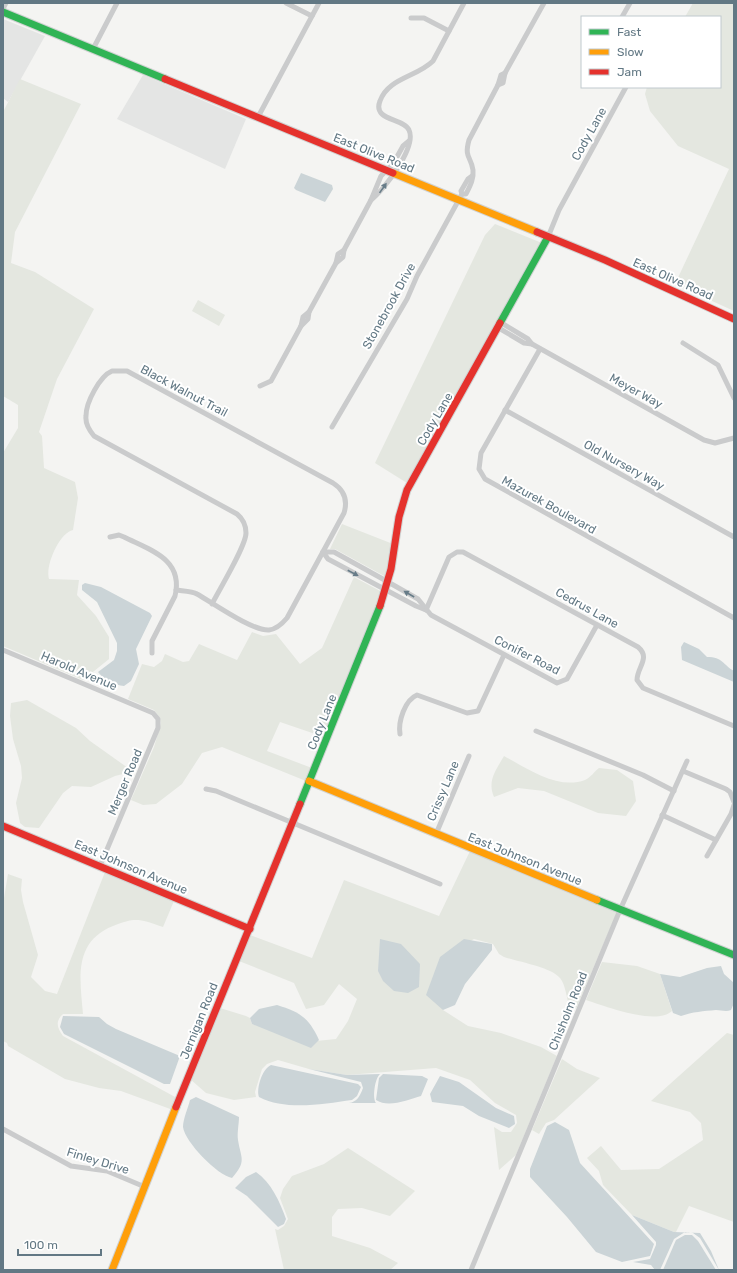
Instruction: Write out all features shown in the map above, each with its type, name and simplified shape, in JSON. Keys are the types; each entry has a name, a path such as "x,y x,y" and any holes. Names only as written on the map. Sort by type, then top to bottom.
{"street":[{"path":"3,9 6,3"},
{"path":"93,49 117,3"},
{"path":"286,3 312,16"},
{"path":"258,118 319,3"},
{"path":"371,200 379,193 394,174 409,150 410,134 407,127 384,116 379,108 380,100 390,86 428,66 449,32 464,3"},
{"name":"Stonebrook Drive","path":"332,428 407,298 417,276 461,197 461,191 468,179 472,176 473,171 467,154 468,144 498,86 501,76 505,73 544,3"},
{"path":"623,16 630,3"},
{"name":"East Olive Road","path":"3,12 386,171 461,197 734,319"},
{"path":"411,18 424,18 449,32"},
{"name":"Cody Lane","path":"309,781 377,616 388,582 399,517 407,490 548,237 559,210 625,88"},
{"path":"260,386 271,381 301,326 303,317 310,312 336,263 338,254 344,250 371,200 377,183 393,164 403,146 409,141"},
{"name":"Meyer Way","path":"498,325 524,343 532,344 704,440 720,442 734,438"},
{"path":"683,343 718,365 734,398"},
{"name":"Mazurek Boulevard","path":"540,349 479,457 479,468 485,479 734,618"},
{"name":"Black Walnut Trail","path":"176,590 195,593 212,604 258,628 269,630 279,626 288,617 346,507 344,496 338,486 127,371 118,370 108,373 100,381 87,409 86,421 94,436 237,514 244,523 246,529 245,541 212,604"},
{"name":"Old Nursery Way","path":"505,410 734,537"},
{"path":"110,537 124,537 162,557 172,568 176,581 176,590 152,640 152,653"},
{"name":"Conifer Road","path":"323,552 334,552 388,582 418,599 431,615 553,682 561,682 567,679 597,625"},
{"name":"Conifer Road","path":"323,552 328,559 426,610"},
{"name":"Cedrus Lane","path":"426,610 449,557 460,552 642,650 644,658 638,672 637,680 643,688 734,726"},
{"name":"Harold Avenue","path":"3,650 146,710"},
{"path":"400,734 400,722 408,702 413,696 418,695 467,713 478,711 504,655"},
{"name":"Merger Road","path":"100,866 158,728 159,724 156,715 146,710"},
{"path":"536,731 643,774 674,791"},
{"name":"Crissy Lane","path":"436,834 469,756"},
{"name":"Chisholm Road","path":"472,1270 620,910 687,761"},
{"path":"683,771 726,789 730,792 734,802"},
{"name":"Jernigan Road","path":"112,1270 197,1055 250,929 309,781"},
{"name":"East Johnson Avenue","path":"309,781 620,910 734,955"},
{"path":"206,789 216,791 440,884"},
{"path":"707,856 731,814 734,805"},
{"path":"662,815 716,840"},
{"name":"East Johnson Avenue","path":"3,826 250,929"},
{"name":"Finley Drive","path":"3,1129 71,1166 107,1171 145,1187"}],"shaded area":[{"path":"693,3 734,3 734,311 675,284 729,169 678,146 650,111 645,94 647,88 721,88 721,16 686,16"},
{"path":"3,19 45,36 8,102 3,98"},
{"path":"143,75 246,119 225,169 117,119"},
{"path":"20,79 81,104 15,232 11,263 35,272 94,309 57,379 39,432 42,436 44,468 75,482 78,498 73,530 68,532 63,537 54,551 49,566 49,579 79,580 77,595 96,616 109,637 109,659 83,680 3,646 3,453 18,428 18,405 3,396 3,112"},
{"path":"301,173 332,185 333,189 325,202 294,188"},
{"path":"495,224 542,243 407,483 375,463 485,235"},
{"path":"198,300 225,315 219,326 192,311"},
{"path":"342,524 393,544 386,577 335,549 330,549"},
{"path":"354,577 382,592 324,737 280,722 267,751 312,768 306,781 222,747 202,753 182,784 156,804 143,805 131,800 154,747 161,723 160,718 154,710 128,699 142,664 154,667 162,661 165,654 183,662 189,661 199,644 237,660 252,632 263,636 276,634 300,664 322,648"},
{"path":"85,583 101,587 150,613 152,616 136,649 139,664 131,681 124,686 110,681 98,672 114,660 117,651 117,643 97,602 82,590 82,585"},
{"path":"684,642 699,649 707,657 720,660 734,671 734,682 682,660 681,647"},
{"path":"27,700 76,728 90,741 128,768 131,772 115,776 91,787 72,786 63,793 39,828 25,827 20,823 16,803 22,778 21,766 13,739 10,716 11,703"},
{"path":"504,756 543,777 564,782 585,780 599,768 617,770 633,781 636,801 626,816 598,813 544,791 518,788 494,797 491,786 493,776"},
{"path":"470,851 617,912 576,1009 570,1007 564,984 556,974 534,965 504,957 499,954 493,944 474,939 440,958 435,976 443,1010 468,1026 501,1033 541,1047 557,1056 516,1155 499,1170 494,1127 502,1132 511,1132 517,1123 516,1115 495,1103 470,1080 436,1068 347,1075 309,1069 278,1060 267,1064 262,1069 255,1092 256,1097 234,1100 206,1093 190,1079 220,1008 250,1018 252,1024 316,1041 336,1039 348,1021 357,999 339,984 324,1005 306,1009 294,983 239,961 250,935 312,958 344,880 439,916"},
{"path":"105,872 174,901 163,927 138,920 127,921 100,933 91,942 85,952 82,963 81,988 83,1014 63,1014 59,1019 58,1027 63,1036 177,1098 173,1110 121,1091 99,1088 65,1079 8,1046 7,1043 3,1041 3,904 8,874 22,879 21,890 23,902 38,955 31,977 45,991 57,994"},
{"path":"380,939 401,944 420,964 419,987 408,993 394,991 383,981 378,971"},
{"path":"464,939 492,944 492,950 465,984 455,1005 443,1010 426,995 440,957"},
{"path":"602,962 637,966 660,974 672,1011 664,1015 643,1016 617,1010 586,1000"},
{"path":"721,966 724,974 734,983 734,1003 731,1010 703,1011 681,1016 673,1013 660,974 680,977 707,968"},
{"path":"277,1005 298,1013 311,1026 319,1040 311,1048 252,1024 250,1018 259,1009"},
{"path":"63,1016 99,1017 116,1029 180,1056 170,1084 164,1084 64,1034 60,1027"},
{"path":"727,1033 734,1035 734,1222 689,1206 676,1232 674,1232 632,1215 603,1185 599,1171 587,1158 601,1146 621,1170 659,1169 703,1140 701,1123 690,1112 651,1101"},
{"path":"562,1059 577,1069 600,1078 554,1120 546,1123 539,1134 532,1130"},
{"path":"271,1065 358,1084 361,1087 357,1096 352,1100 305,1105 281,1104 259,1097 258,1089 260,1080 262,1075"},
{"path":"309,1069 347,1075 380,1074 378,1076 375,1088 374,1097 376,1103 349,1103 356,1100 359,1096 363,1088 361,1082"},
{"path":"383,1074 422,1076 428,1079 421,1096 404,1101 386,1103 376,1100 379,1078"},
{"path":"440,1076 459,1082 496,1108 514,1116 515,1124 509,1128 479,1116 463,1106 432,1102 430,1094"},
{"path":"196,1097 239,1117 238,1137 242,1160 240,1168 232,1178 218,1171 210,1164 195,1149 185,1133 183,1127 190,1100"},
{"path":"555,1122 569,1130 580,1163 654,1244 650,1256 622,1262 596,1252 567,1217 530,1177 530,1169 547,1126"},
{"path":"348,1148 415,1191 390,1216 362,1208 338,1209 332,1217 332,1236 370,1248 398,1263 390,1270 284,1270 275,1229 278,1230 284,1226 288,1219 280,1198 283,1189 292,1176 324,1164"},
{"path":"256,1172 271,1187 284,1213 286,1219 284,1224 278,1227 247,1196 235,1188 246,1177"},
{"path":"632,1215 674,1232 684,1232 674,1239 660,1270 655,1270 651,1265 633,1262 650,1259 656,1242"},
{"path":"693,1233 700,1233 711,1251 719,1270 700,1238"},
{"path":"685,1235 692,1235 698,1241 716,1270 663,1270 676,1240"}],"traffic: fast":[{"path":"3,12 165,79"},
{"path":"500,323 548,237"},
{"path":"300,804 380,606"},
{"path":"597,900 734,955"}],"traffic: slow":[{"path":"393,173 537,232"},
{"path":"309,781 597,900"},
{"path":"112,1270 176,1107"}],"traffic: jam":[{"path":"165,79 393,173"},
{"path":"537,232 605,260 734,319"},
{"path":"380,606 391,569 399,517 407,490 500,323"},
{"path":"176,1107 300,804"},
{"path":"3,826 250,929"}]}
